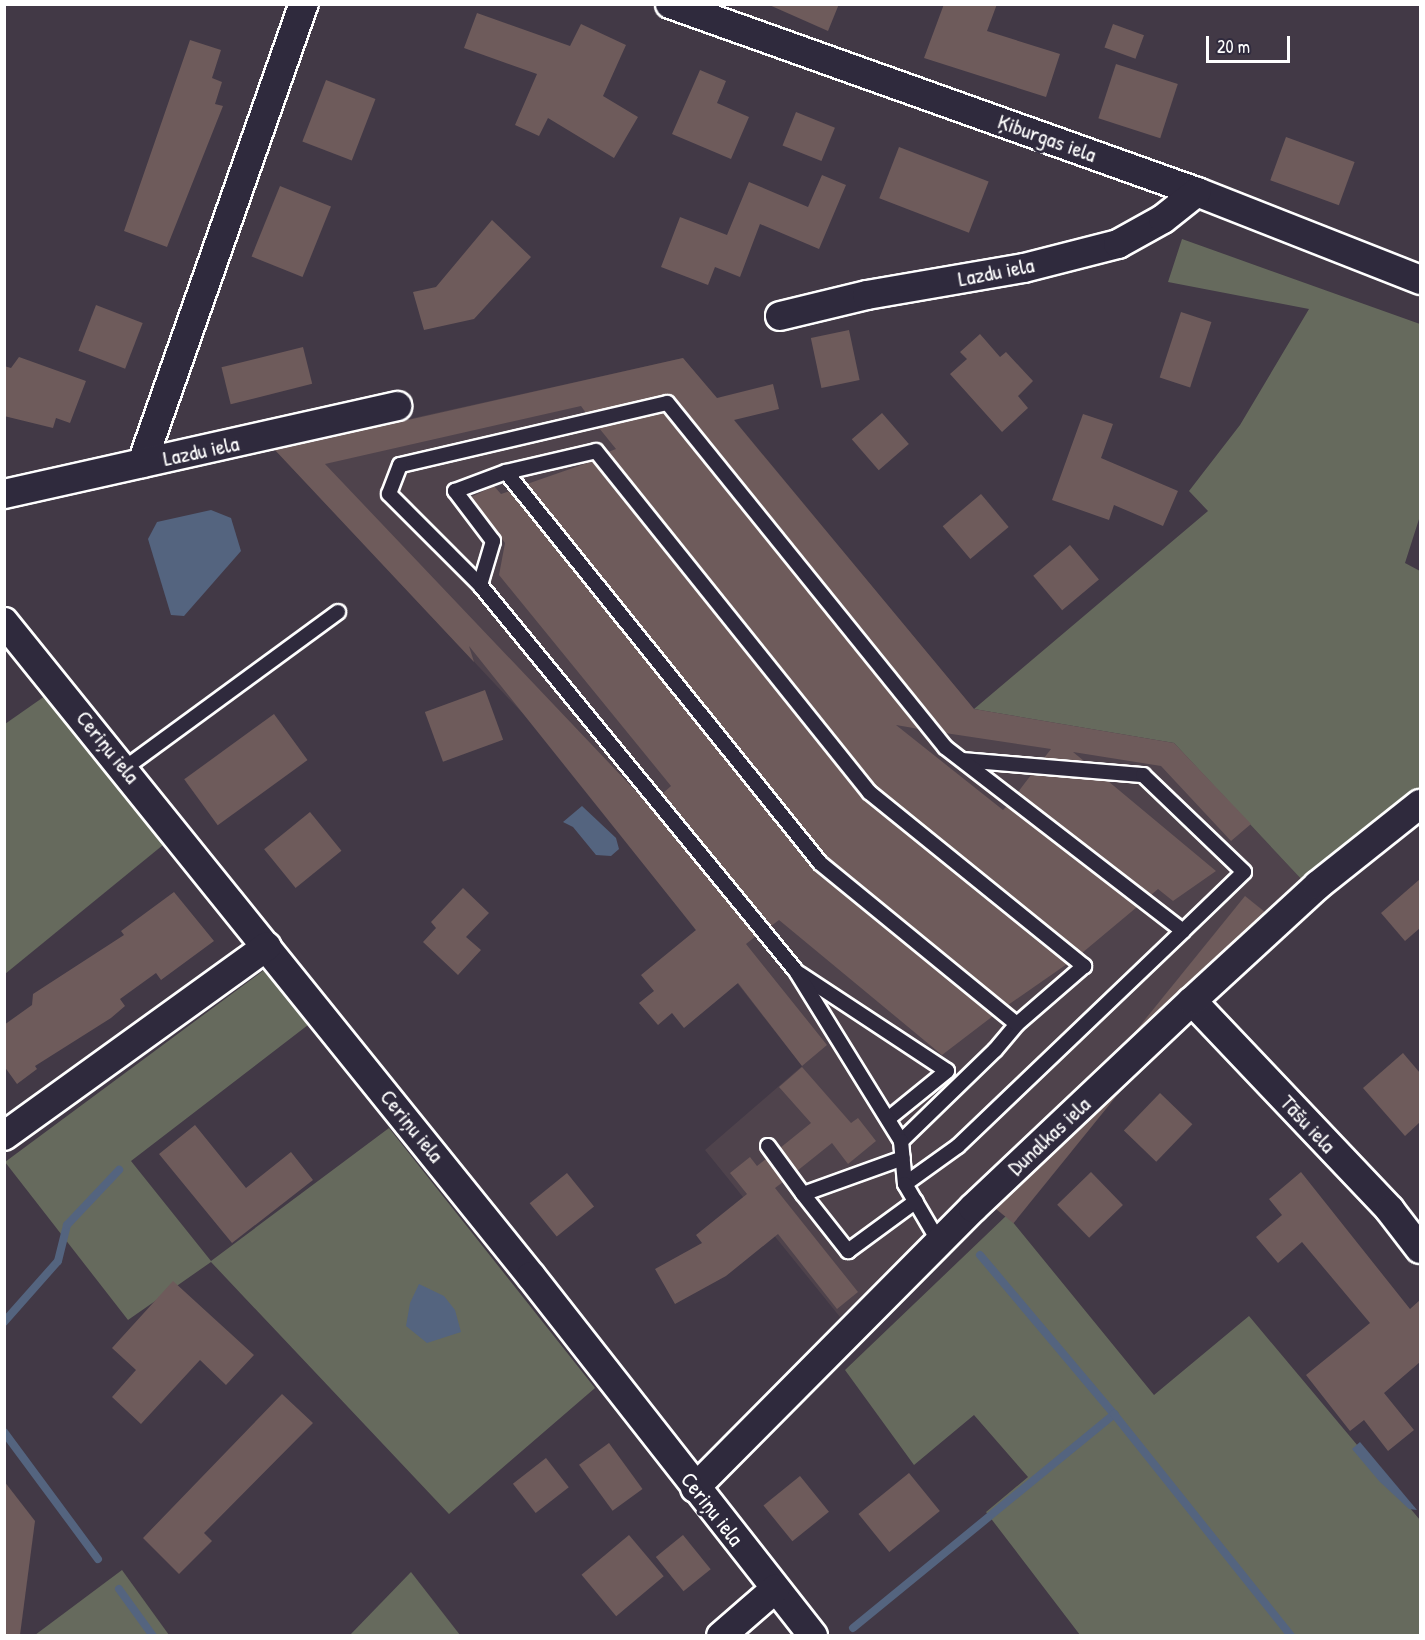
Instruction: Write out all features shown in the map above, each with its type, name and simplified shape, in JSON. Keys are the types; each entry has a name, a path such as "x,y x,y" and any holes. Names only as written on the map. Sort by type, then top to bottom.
{"street":[{"path":"142,463 304,4"},
{"name":"Ķiburgas iela","path":"688,8 1197,192 1420,280"},
{"name":"Lazdu iela","path":"780,316 867,295 1024,268 1118,244 1163,219 1197,192"},
{"name":"Lazdu iela","path":"4,494 397,406"},
{"name":"Ceriņu iela","path":"4,622 125,768 531,1276 695,1488 813,1635"},
{"name":"Dunalkas iela","path":"695,1488 939,1242 1192,1001 1318,885 1420,804"},
{"path":"4,1136 267,946"},
{"name":"Tāšu iela","path":"1192,1001 1390,1210 1420,1250"},
{"path":"721,1635 775,1589"}],"lane":[{"path":"939,1242 906,1184 901,1141 796,971 480,585 389,494 400,465 668,403 945,747 1183,932"},
{"path":"480,585 493,541 455,491 506,472 596,451 869,792 1084,966 1017,1024 995,1050 901,1141"},
{"path":"506,472 820,863 1017,1024"},
{"path":"125,768 338,612"},
{"path":"906,1184 958,1146 1244,872 1143,776 963,760"},
{"path":"796,971 947,1071 888,1119"},
{"path":"768,1146 848,1251 916,1201"},
{"path":"803,1194 903,1158"}],"shaded area":[{"path":"1182,239 1420,324 1420,516 1405,563 1420,571 1420,788 1303,881 1174,743 974,709 1208,511 1189,491 1240,425 1309,309 1168,282"},
{"path":"683,358 974,709 1174,743 1303,881 840,1317 705,1150 802,1066 543,735 274,449"},
{"path":"45,696 163,845 5,974 5,724"},
{"path":"264,970 308,1025 131,1161 211,1261 389,1128 595,1388 449,1514 211,1262 128,1320 5,1162"},
{"path":"1007,1215 1154,1395 1249,1316 1420,1520 1420,1635 1080,1635 986,1512 1028,1477 974,1415 914,1465 845,1370"},
{"path":"122,1570 169,1635 35,1635"},
{"path":"411,1572 460,1635 350,1635"}],"water":[{"path":"211,510 231,518 241,551 184,616 171,615 148,539 157,522"},
{"path":"582,806 616,838 619,849 611,856 596,855 573,827 563,822"},
{"path":"419,1284 444,1296 455,1310 461,1332 427,1343 406,1326 410,1303"},
{"path":"1360,1442 1417,1510 1409,1509 1379,1481 1352,1449"}],"building":[{"path":"767,4 839,4 828,31"},
{"path":"944,4 997,4 987,31 1060,54 1046,97 924,58"},
{"path":"477,13 570,46 581,24 626,45 603,96 638,117 614,158 548,118 539,136 515,125 537,74 464,48"},
{"path":"1113,24 1144,35 1135,59 1104,47"},
{"path":"190,40 221,50 212,78 222,82 215,104 223,106 167,247 124,231"},
{"path":"1116,64 1178,84 1160,138 1098,118"},
{"path":"700,70 726,81 717,103 749,117 731,159 672,134"},
{"path":"326,80 375,99 352,161 302,142"},
{"path":"796,112 835,128 821,161 783,145"},
{"path":"1286,137 1355,162 1339,205 1270,180"},
{"path":"899,147 989,181 969,233 879,198"},
{"path":"822,175 846,185 819,249 760,224 740,277 715,267 708,285 661,267 680,217 727,235 749,182 808,207"},
{"path":"280,186 331,207 303,277 252,256"},
{"path":"492,220 531,257 474,319 424,330 413,292 436,287"},
{"path":"96,305 143,323 125,369 78,351"},
{"path":"1181,312 1211,322 1190,388 1160,378"},
{"path":"849,330 860,380 821,388 811,338"},
{"path":"980,334 1000,357 1006,352 1033,381 1018,396 1028,408 1002,432 950,374 967,359 960,352"},
{"path":"303,347 312,384 231,404 221,367"},
{"path":"19,357 86,381 70,423 56,418 53,428 4,416 4,366 11,368"},
{"path":"683,358 717,398 773,384 779,409 734,420 974,709 1174,743 1251,824 1231,841 1161,766 1073,752 1084,761 1044,758 1051,749 945,733 670,395 586,413 581,406 325,464 649,805 756,936 746,944 827,1045 802,1066 738,983 684,1028 672,1013 658,1025 639,1003 654,991 641,975 696,930 469,646 474,662 275,450"},
{"path":"664,413 919,729 896,725 1003,810 1007,806 1137,907 1082,953 875,786 608,452 616,449 599,428"},
{"path":"882,413 909,444 879,470 852,439"},
{"path":"1083,414 1113,424 1101,458 1178,491 1163,526 1114,505 1109,520 1052,500"},
{"path":"593,461 862,798 1067,964 1008,1005 826,857 527,484"},
{"path":"494,486 501,494 510,491 813,869 993,1016 942,1055 779,920 771,926 662,794 671,786 499,575 505,543 471,497"},
{"path":"981,494 1009,527 970,559 943,526"},
{"path":"1070,545 1099,579 1062,610 1033,576"},
{"path":"485,690 503,740 443,762 425,712"},
{"path":"274,714 308,760 218,825 184,779"},
{"path":"1031,775 1108,781 1216,871 1173,901 1158,889 1151,895 1018,792"},
{"path":"310,812 341,851 296,888 264,849"},
{"path":"1420,879 1420,928 1405,941 1381,913"},
{"path":"463,888 489,913 466,937 481,950 458,975 423,942 436,928 431,922"},
{"path":"174,892 214,941 161,980 156,973 120,999 125,1006 111,1018 35,1066 37,1069 17,1084 4,1066 4,1025 32,1005 33,994 124,935 121,931"},
{"path":"1245,896 1265,912 1013,1223 993,1207"},
{"path":"1403,1053 1420,1073 1420,1122 1405,1136 1363,1088"},
{"path":"802,1067 851,1123 858,1118 876,1141 848,1164 832,1143 797,1171 780,1148 811,1123 779,1087"},
{"path":"1160,1093 1192,1124 1156,1162 1124,1130"},
{"path":"195,1125 246,1188 291,1152 313,1180 232,1243 159,1154"},
{"path":"750,1157 757,1166 766,1159 783,1182 775,1188 858,1292 837,1309 778,1234 726,1276 675,1304 655,1269 702,1243 696,1235 747,1194 730,1173"},
{"path":"1091,1172 1123,1205 1089,1238 1057,1205"},
{"path":"1301,1172 1410,1309 1420,1300 1420,1362 1384,1393 1414,1430 1388,1451 1364,1420 1350,1431 1306,1375 1370,1323 1302,1242 1278,1263 1256,1237 1282,1215 1269,1199"},
{"path":"567,1173 594,1206 557,1237 530,1203"},
{"path":"173,1281 254,1355 226,1385 200,1360 141,1424 112,1397 136,1370 112,1348"},
{"path":"282,1394 313,1423 204,1533 212,1541 179,1574 143,1538"},
{"path":"609,1443 643,1489 613,1511 579,1465"},
{"path":"546,1458 569,1487 536,1513 513,1484"},
{"path":"909,1473 940,1511 889,1552 858,1514"},
{"path":"800,1476 829,1512 792,1541 763,1506"},
{"path":"4,1481 35,1521 20,1635 4,1635"},
{"path":"629,1535 664,1576 616,1616 582,1575"},
{"path":"683,1535 711,1569 683,1591 656,1557"}],"waterway":[{"path":"4,1322 58,1261 67,1225 119,1170"},
{"path":"980,1255 1114,1414"},
{"path":"853,1628 1114,1414 1291,1636"},
{"path":"4,1432 98,1559"},
{"path":"119,1589 153,1636"}]}
